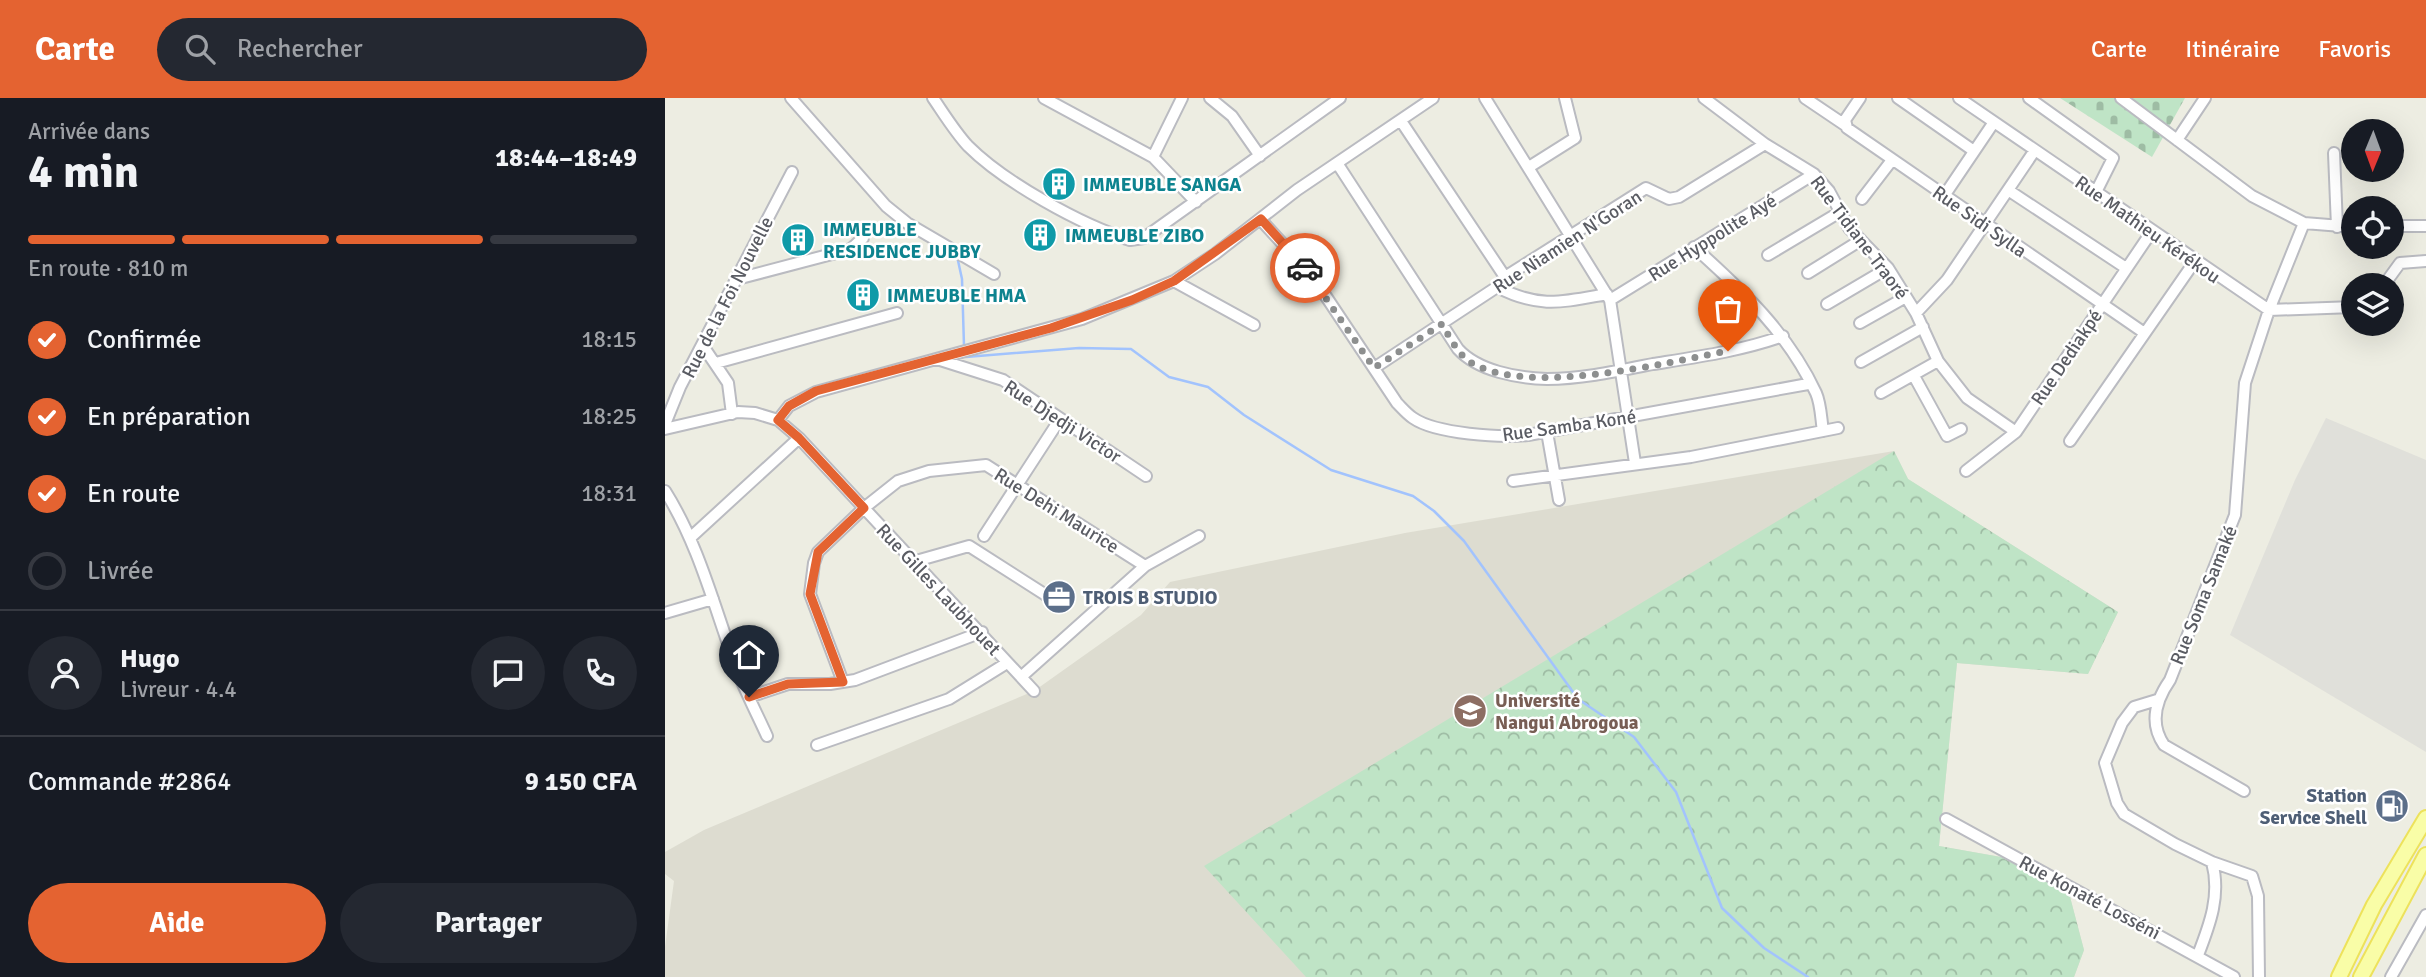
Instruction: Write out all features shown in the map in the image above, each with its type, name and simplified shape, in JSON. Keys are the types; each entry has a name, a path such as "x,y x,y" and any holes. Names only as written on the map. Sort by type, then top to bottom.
{"main road":[{"path":"2339,977 2374,905 2426,818"},
{"path":"2361,977 2426,855"}],"street":[{"path":"791,98 886,206 907,223 994,274"},
{"path":"933,98 968,145 1006,176 1048,202 1130,240 1144,237 1196,202 1260,156 1326,102 1340,98"},
{"path":"1044,98 1153,157 1196,202"},
{"path":"1153,157 1182,98"},
{"path":"1210,98 1232,116 1260,156"},
{"path":"778,420 789,406 816,391 1082,319 1174,281 1337,163 1433,98"},
{"path":"1485,98 1573,235 1609,297 1635,463"},
{"path":"1529,167 1574,138 1575,128 1565,98"},
{"name":"Rue Tidiane Traoré","path":"1704,98 1765,144 1814,174 1829,191 1840,212 1861,240 1888,268 1916,313 1938,361 1967,398 2016,432"},
{"name":"Rue Sidi Sylla","path":"1805,98 2143,332"},
{"path":"1845,125 1860,98"},
{"path":"1898,98 1974,150"},
{"name":"Rue Mathieu Kérékou","path":"1959,98 2269,310"},
{"path":"2029,98 2113,158 2095,192"},
{"path":"2121,98 2252,196 2304,223 2341,228"},
{"path":"2177,140 2205,98"},
{"path":"1401,121 1505,277"},
{"path":"1944,196 1994,122"},
{"name":"Rue Niamien N'Goran","path":"1374,368 1497,286 1505,277 1646,188 1669,199 1679,197 1765,144"},
{"path":"1916,313 1947,280 2035,150"},
{"path":"2333,153 2337,228"},
{"path":"1861,200 1892,160"},
{"path":"1337,163 1442,324 1470,362 1496,371 1545,379 1621,370 1728,351 1783,336"},
{"name":"Rue de la Foi Nouvelle","path":"665,427 680,387 792,172"},
{"name":"Rue Hyppolite Ayé","path":"1609,297 1814,174"},
{"path":"2008,190 2126,268"},
{"path":"1768,255 1840,212"},
{"name":"Rue Samba Koné","path":"1261,219 1313,277 1397,403 1414,419 1503,438 1629,418 1808,384"},
{"name":"Rue Soma Samaké","path":"2244,791 2164,745 2157,735 2157,700 2169,680 2235,515 2245,383 2269,310 2304,223"},
{"path":"2404,226 2426,226"},
{"name":"Rue Dediakpé","path":"1966,471 2016,432 2152,231"},
{"path":"737,279 851,249 863,238"},
{"path":"1808,273 1861,240"},
{"path":"1695,247 1751,299 1783,336 1808,384 1815,392 1823,430"},
{"path":"2070,441 2143,332 2195,261"},
{"path":"2393,273 2400,263 2426,261"},
{"path":"1827,304 1888,268"},
{"path":"1174,281 1254,325"},
{"path":"1497,286 1531,301 1609,297"},
{"path":"1860,323 1906,297"},
{"path":"2269,310 2341,307"},
{"path":"716,363 897,313"},
{"path":"1861,362 1923,327"},
{"path":"703,346 728,383 732,414"},
{"name":"Rue Djedji Victor","path":"937,359 1003,380 1146,476"},
{"path":"1881,393 1938,361"},
{"path":"1914,376 1947,436 1961,429"},
{"name":"Rue Gilles Laubhouet","path":"665,427 732,414 755,413 778,420 799,438 916,561 1034,691"},
{"path":"984,536 1060,419"},
{"path":"1513,481 1732,450 1838,428"},
{"path":"1547,432 1559,500"},
{"path":"689,538 799,438"},
{"name":"Rue Dehi Maurice","path":"843,682 810,594 818,552 864,508 898,481 929,471 986,465 1146,566"},
{"path":"665,491 681,515 749,697 768,736"},
{"path":"1021,677 1146,566 1199,536"},
{"path":"916,561 969,546 1063,606"},
{"path":"665,613 713,599"},
{"path":"749,697 788,684 843,682 982,632"},
{"path":"817,744 949,699 1007,663"},
{"path":"2157,700 2134,707 2122,723 2105,763 2117,803 2124,814 2212,862 2252,876 2258,896 2259,977"},
{"name":"Rue Konaté Losséni","path":"1946,819 2197,954 2234,977"},
{"path":"2197,954 2213,918 2216,878 2212,862"},
{"path":"2391,977 2426,915"}],"shaded area":[{"path":"2326,418 2426,460 2426,752 2230,635 2295,480"},
{"name":"Université Nangui Abrogoua","path":"1894,451 1908,479 2118,612 2088,674 1957,663 1939,846 2001,857 2069,893 2084,950 2074,977 665,977 665,947 674,881 665,874 665,852 704,830 1034,691 1141,615 1170,582 1405,533"}],"green space":[{"path":"2060,98 2185,98 2152,157"},
{"path":"1894,451 1908,479 2118,612 2088,674 1957,663 1939,846 2001,857 2069,893 2084,950 2074,977 1306,977 1204,866"}],"waterway":[{"path":"957,256 962,279 964,346"},
{"path":"965,353 966,357 1079,348 1131,349 1169,377 1208,387 1244,415 1331,470 1413,496 1434,511 1464,541 1578,699 1634,737 1676,792 1722,908 1764,948 1808,977"}],"way so far":[{"path":"1305,268 1374,368 1442,324 1470,362 1496,371 1545,379 1621,370 1728,351"}],"place":[{"name":"IMMEUBLE SANGA","path":"1059,184"},
{"name":"IMMEUBLE ZIBO","path":"1040,235"},
{"name":"IMMEUBLE RESIDENCE JUBBY","path":"798,240"},
{"name":"IMMEUBLE HMA","path":"863,295"},
{"name":"TROIS B STUDIO","path":"1059,597"},
{"name":"Université Nangui Abrogoua","path":"1470,711"},
{"name":"Station Service Shell","path":"2392,806"}],"route":[{"path":"749,697 788,684 843,682 810,594 818,552 864,508 799,438 778,420 789,406 816,391 1051,328 1132,300 1174,281 1261,219 1305,268"}]}
